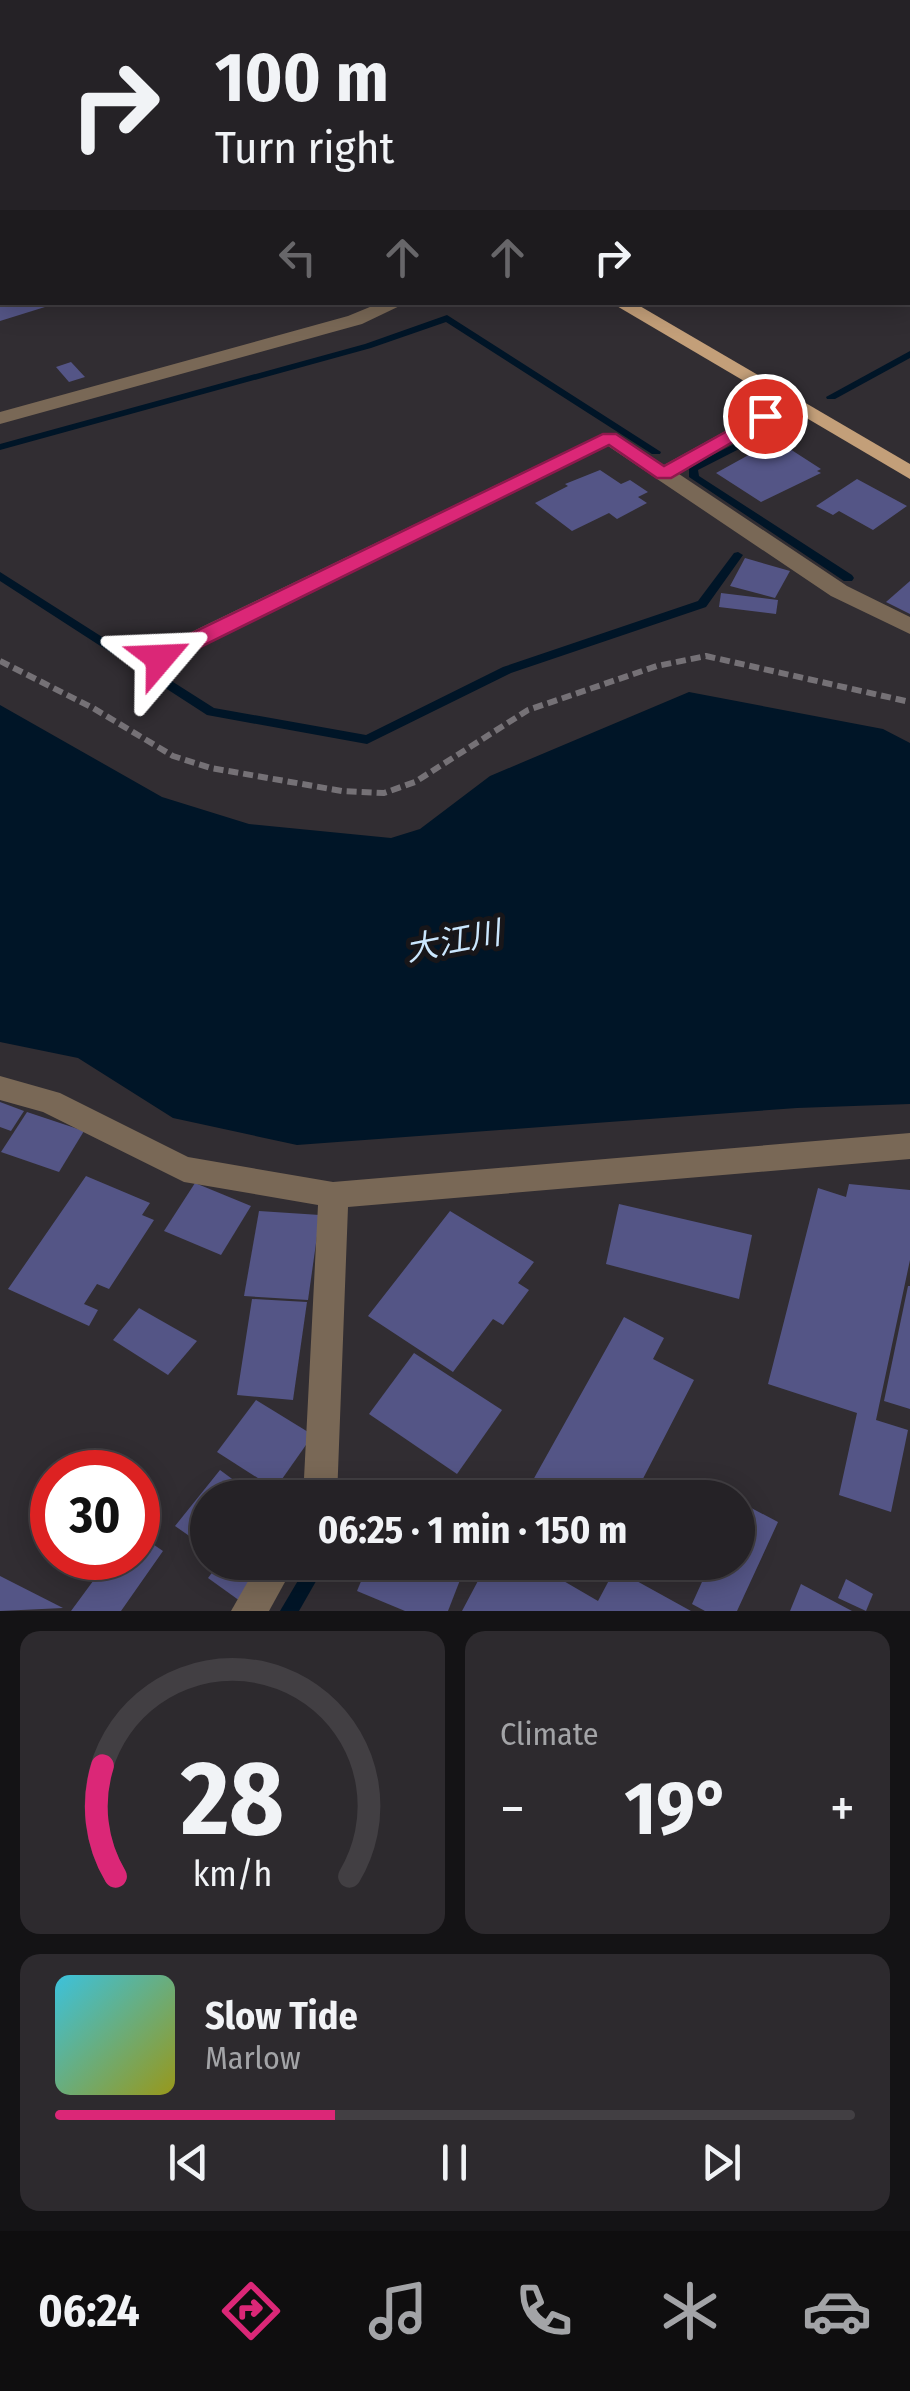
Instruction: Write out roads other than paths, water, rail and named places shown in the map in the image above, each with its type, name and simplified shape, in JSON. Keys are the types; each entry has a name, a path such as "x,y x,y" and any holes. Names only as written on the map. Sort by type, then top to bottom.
{"main road":[{"path":"624,305 910,472"}],"street":[{"path":"0,418 355,320 392,305"},
{"path":"664,474 786,403"},
{"path":"160,658 610,438 839,591 910,626"},
{"path":"0,1088 50,1102 184,1169 333,1195 910,1146"},
{"path":"321,1480 333,1195"},
{"path":"250,1611 269,1580"}],"water":[{"name":"大江川","path":"689,692 883,729 910,743 910,1104 797,1108 297,1145 173,1118 78,1058 0,1042 0,705 162,797 249,824 391,838 420,829 490,776"}],"waterway":[{"path":"0,447 368,346 447,318 656,452"},
{"path":"831,397 910,354"},
{"path":"772,428 693,469 694,477 848,578"},
{"path":"0,576 211,712 367,740 507,670 702,604 738,555"},
{"path":"289,1611 308,1580"}]}
